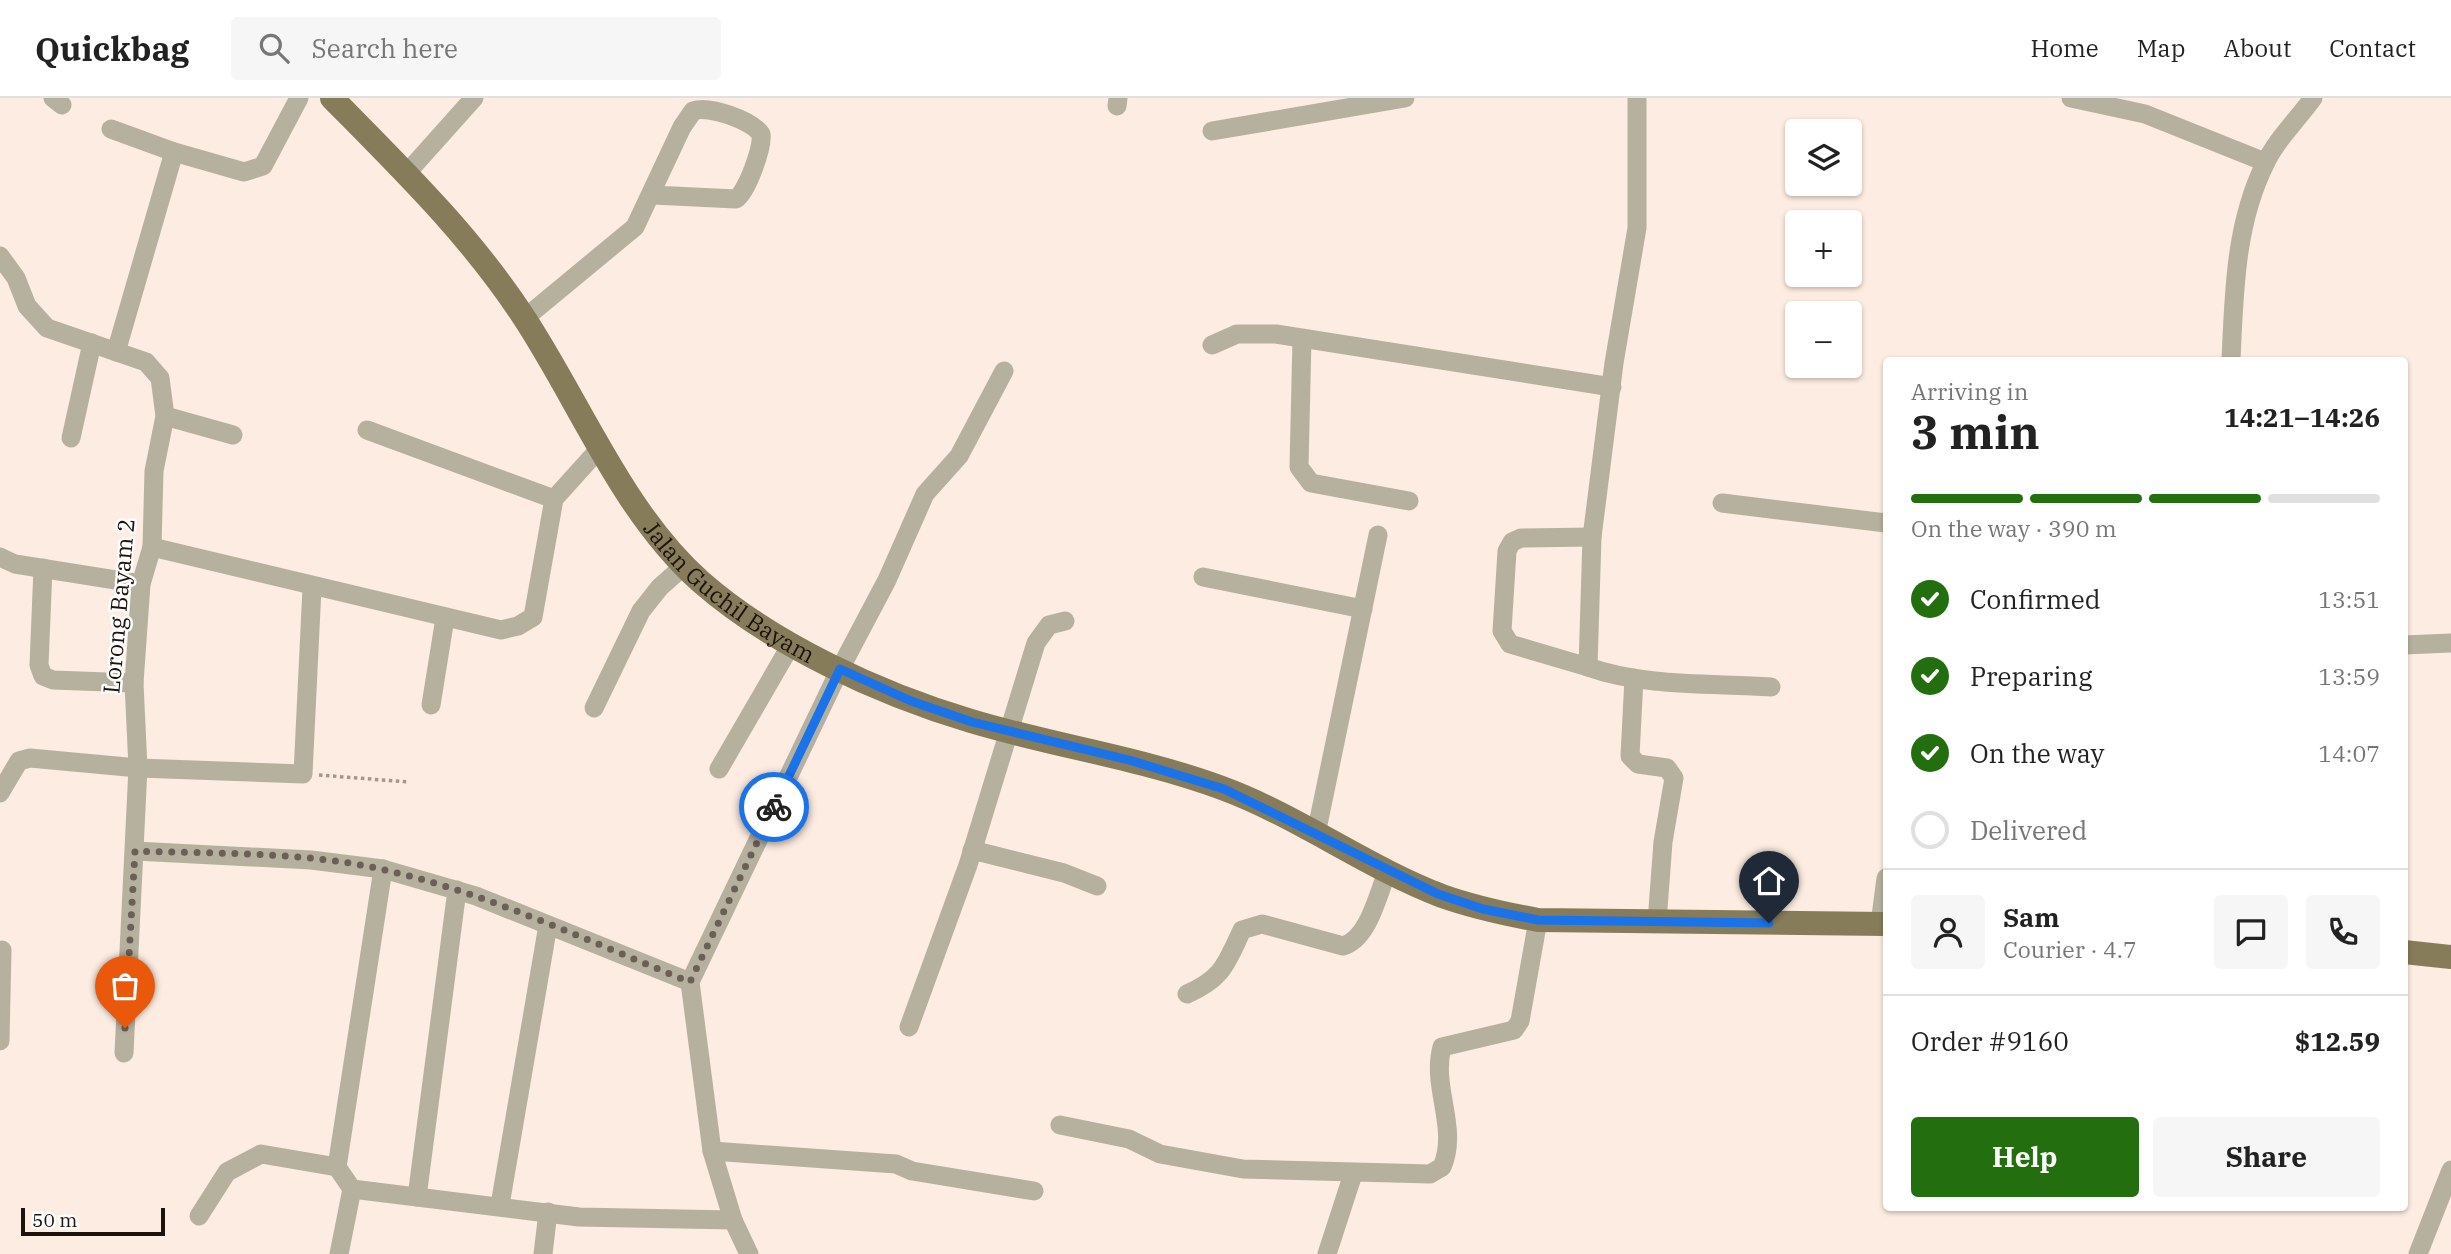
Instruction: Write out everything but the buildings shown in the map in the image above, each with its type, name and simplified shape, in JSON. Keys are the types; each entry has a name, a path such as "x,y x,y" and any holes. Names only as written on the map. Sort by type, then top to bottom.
{"main road":[{"name":"Jalan Guchil Bayam","path":"332,98 406,174 479,257 524,318 600,448 651,524 685,565 738,611 840,669 911,701 1008,730 1129,760 1224,789 1388,870 1461,902 1538,920 1883,924"},
{"path":"2408,952 2451,957"}],"street":[{"path":"111,129 174,152 244,172 262,166 299,98"},
{"path":"406,174 474,98"},
{"path":"1213,131 1405,98"},
{"path":"1588,667 1592,537 1614,363 1637,228 1637,98"},
{"path":"2071,98 2145,114 2265,162"},
{"path":"2231,357 2235,275 2247,212 2265,162 2313,98"},
{"path":"524,318 635,227 653,195 682,127 693,111 705,109 734,118 754,127 761,134 761,144 744,191 736,200 653,195"},
{"path":"116,352 174,152"},
{"name":"Lorong Bayam 2","path":"0,256 16,278 27,306 47,328 146,362 160,378 165,416 154,471 152,547 141,584 134,682 138,768 124,1053"},
{"path":"1212,345 1237,334 1276,334 1612,387"},
{"path":"1302,339 1299,467 1303,475 1311,483 1409,501"},
{"path":"71,438 92,343"},
{"path":"749,1254 733,1220 712,1151 690,982 840,669 887,580 925,494 952,466 1004,371"},
{"path":"165,416 233,435"},
{"path":"367,430 554,499"},
{"path":"152,547 312,588 500,630 518,626 533,617 554,499 600,448"},
{"path":"1722,503 1883,523"},
{"path":"1315,834 1378,535"},
{"path":"1592,537 1521,538 1511,541 1507,551 1502,631 1510,644 1609,675 1771,687"},
{"path":"0,557 15,564 141,584"},
{"path":"594,708 641,611 660,587 685,565"},
{"path":"43,568 39,665 43,676 53,680 134,682"},
{"path":"1203,577 1363,609"},
{"path":"0,793 16,765 24,758 138,768 303,774 312,588"},
{"path":"431,705 445,618"},
{"path":"909,1027 972,850 1036,643 1049,625 1065,621"},
{"path":"719,769 792,643"},
{"path":"2408,645 2451,643"},
{"path":"1634,678 1630,756 1638,764 1667,768 1674,778 1663,842 1657,922"},
{"path":"972,850 1064,873 1097,886"},
{"path":"135,851 311,860 383,869 457,890 690,982"},
{"path":"339,1254 352,1189 337,1167 383,869"},
{"path":"1187,994 1211,983 1222,972 1242,930 1250,927 1262,924 1343,946 1352,943 1361,934 1388,870"},
{"path":"417,1198 457,890"},
{"path":"1060,1125 1129,1139 1160,1154 1243,1169 1430,1174 1442,1167 1449,1141 1438,1061 1442,1047 1514,1030 1523,1007 1538,920"},
{"path":"500,1205 548,925"},
{"path":"0,1041 2,950"},
{"path":"712,1151 896,1164 912,1171 1034,1191"},
{"path":"200,1216 227,1172 261,1154 337,1167"},
{"path":"2418,1254 2451,1170"},
{"path":"1327,1254 1353,1174"},
{"path":"352,1189 500,1205 579,1217 733,1220"},
{"path":"543,1254 548,1212"}],"path":[{"path":"303,774 408,782"}],"way so far":[{"path":"125,1028 135,851 311,860 383,869 476,896 690,982 774,807"}],"route":[{"path":"774,807 840,669 911,701 972,722 1129,760 1224,789 1438,894 1483,909 1538,920 1769,923"}]}
